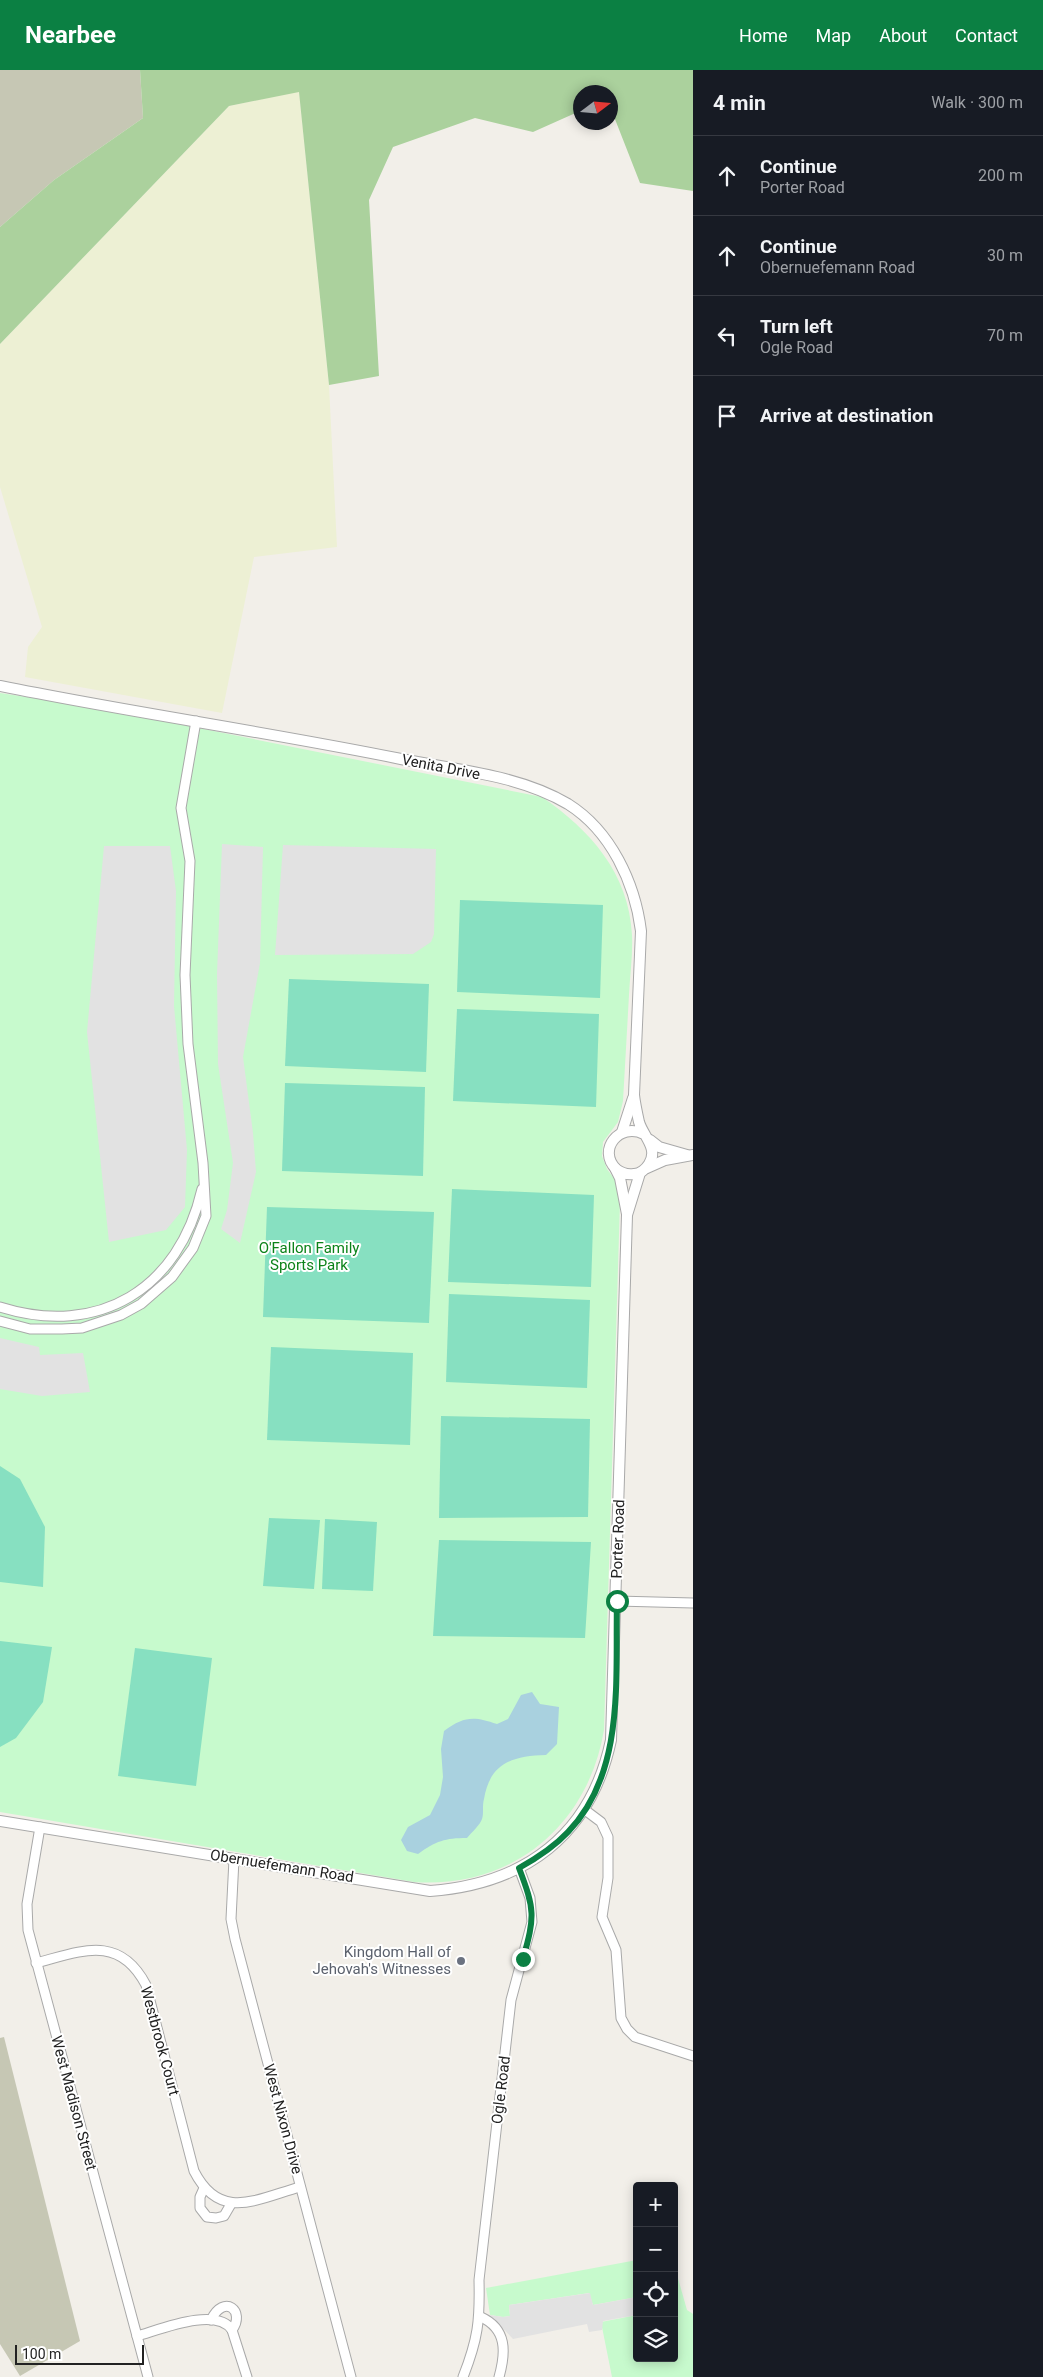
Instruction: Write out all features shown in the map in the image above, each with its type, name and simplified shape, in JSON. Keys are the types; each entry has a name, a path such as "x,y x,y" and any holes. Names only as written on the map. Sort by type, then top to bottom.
{"street":[{"name":"Venita Drive","path":"0,686 513,781 549,794 569,805 588,820 619,860 638,908 641,931 634,1095 622,1132"},
{"path":"0,1321 44,1330 82,1328 121,1314 141,1304 172,1277 193,1248 206,1216 203,1163 191,1076 186,1003 190,861 181,808 196,721"},
{"name":"Venita Drive","path":"634,1095 646,1137"},
{"path":"630,1130 646,1137 659,1147 690,1155 657,1163 628,1175 614,1167 610,1161 610,1146 613,1140 622,1132 630,1130"},
{"path":"643,1170 653,1155 646,1137"},
{"name":"Porter Road","path":"554,1845 569,1831 585,1810 602,1774 611,1740 617,1601 627,1215 620,1178 614,1167"},
{"name":"Porter Road","path":"627,1215 634,1188 643,1170"},
{"path":"0,1307 24,1314 61,1316 102,1309 138,1292 166,1268 178,1252 194,1220 203,1187"},
{"path":"617,1601 693,1603"},
{"path":"585,1810 601,1822 608,1836 608,1878 602,1917 616,1950 621,2018 635,2037 693,2056"},
{"name":"Obernuefemann Road","path":"0,1821 430,1891 458,1889 488,1881 519,1868 554,1845"},
{"name":"West Madison Street","path":"40,1827 26,1918 36,1963 148,2377"},
{"name":"West Nixon Drive","path":"234,1859 231,1905 235,1939 351,2377"},
{"name":"Ogle Road","path":"463,2377 474,2347 481,2316 480,2280 511,2000 532,1922 530,1898 519,1868"},
{"name":"Westbrook Court","path":"36,1963 87,1950 101,1949 127,1958 138,1970 146,1984 194,2171 204,2188"},
{"path":"231,2204 224,2216 216,2218 207,2217 200,2208 200,2197 204,2188 231,2204 243,2204 300,2187"},
{"path":"211,2320 216,2310 224,2305 230,2306 236,2312 237,2319 232,2330"},
{"path":"481,2316 496,2327 503,2340 504,2360 499,2377"},
{"path":"137,2336 187,2322 211,2320 224,2322 232,2330 248,2377"}],"shaded area":[{"path":"0,70 140,70 143,118 54,180 0,227"},
{"path":"299,91 329,385 337,547 254,557 222,713 25,677 28,647 42,627 0,487 0,344 229,106"},
{"path":"222,844 263,847 260,963 243,1057 256,1172 240,1243 221,1229 227,1210 233,1163 218,1064 217,974"},
{"path":"283,845 436,849 434,934 431,942 413,954 275,955"},
{"path":"104,846 170,846 176,891 174,1006 187,1150 185,1207 166,1230 109,1242 87,1032"},
{"path":"0,1338 39,1347 40,1355 83,1353 90,1392 42,1396 0,1389"},
{"path":"4,2037 80,2341 20,2376 0,2344 0,2038"},
{"path":"590,2293 593,2305 633,2298 633,2316 603,2321 602,2330 589,2332 587,2324 513,2339 490,2315 510,2316 509,2305"}],"green space":[{"path":"140,70 693,70 693,191 640,183 618,127 618,85 573,85 573,114 533,132 475,118 393,147 369,200 379,376 329,385 299,92 229,106 0,344 0,227 54,180 143,118"},
{"name":"O'Fallon Family Sports Park","path":"0,693 94,707 542,797 560,810 591,839 615,873 623,892 629,913 632,957 623,1101 618,1122 603,1142 602,1156 607,1169 616,1181 620,1202 604,1730 595,1764 581,1795 563,1822 540,1844 513,1862 483,1875 450,1881 414,1882 0,1812"},
{"path":"460,900 603,905 600,998 457,992"},
{"path":"289,979 429,984 426,1072 285,1066"},
{"path":"457,1009 599,1014 596,1107 453,1101"},
{"path":"285,1083 425,1087 423,1176 282,1171"},
{"path":"452,1189 594,1195 591,1287 448,1282"},
{"path":"267,1207 434,1212 429,1323 263,1317"},
{"path":"449,1294 590,1300 587,1388 446,1382"},
{"path":"271,1347 413,1353 410,1445 267,1440"},
{"path":"441,1416 590,1419 588,1517 439,1518"},
{"path":"0,1466 20,1479 45,1527 43,1587 0,1582"},
{"path":"269,1518 320,1520 314,1589 263,1586"},
{"path":"325,1519 377,1522 373,1591 322,1589"},
{"path":"439,1540 591,1542 585,1638 433,1636"},
{"path":"0,1641 52,1647 43,1702 16,1738 0,1747"},
{"path":"135,1648 212,1658 196,1786 118,1776"},
{"path":"633,2261 633,2298 593,2305 589,2293 509,2305 510,2316 503,2317 490,2315 486,2288"},
{"path":"678,2278 687,2310 693,2314 693,2377 612,2377 601,2322 633,2316 633,2362 678,2362"}],"water":[{"path":"532,1692 540,1704 559,1707 557,1744 546,1755 513,1760 497,1770 491,1777 487,1787 483,1802 482,1819 467,1838 441,1841 418,1854 407,1851 401,1840 408,1827 430,1815 440,1795 443,1777 441,1749 444,1731 457,1722 469,1719 497,1724 508,1719 521,1695"}],"place":[{"name":"Kingdom Hall of Jehovah's Witnesses","path":"461,1961"}],"route":[{"path":"523,1959 532,1922 532,1910 530,1898 519,1868 541,1856 569,1831 592,1797 608,1758 613,1720 617,1601"}]}
